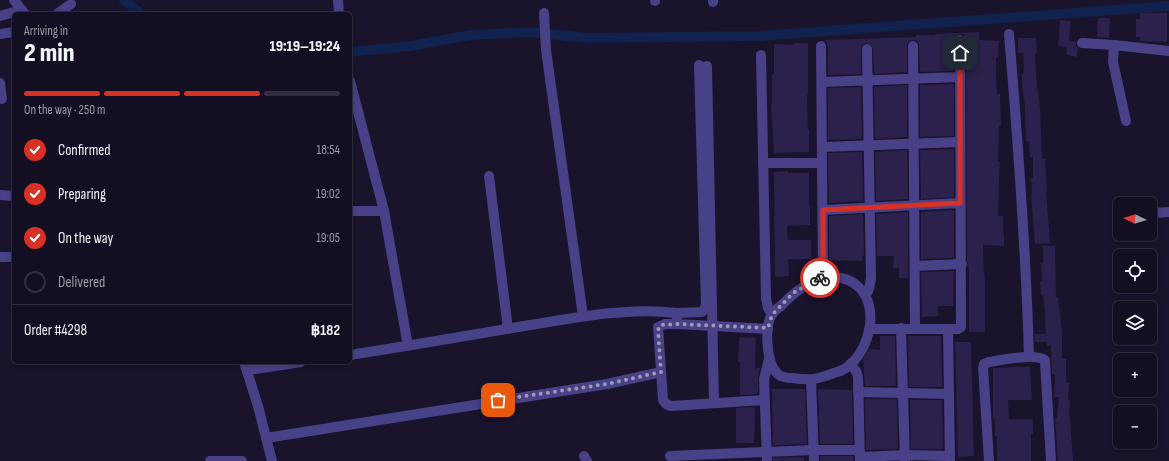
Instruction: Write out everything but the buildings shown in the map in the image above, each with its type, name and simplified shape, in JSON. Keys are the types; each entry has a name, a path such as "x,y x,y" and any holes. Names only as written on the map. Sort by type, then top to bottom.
{"street":[{"path":"14,0 24,12"},
{"path":"338,0 339,12"},
{"path":"60,12 71,4"},
{"path":"0,16 12,14"},
{"path":"544,17 545,40 583,316"},
{"path":"0,34 12,32"},
{"path":"1009,34 1026,260 1029,358"},
{"path":"870,329 958,329 962,327 960,40"},
{"path":"1082,43 1169,51"},
{"path":"1114,45 1113,62 1126,121"},
{"path":"821,46 823,276"},
{"path":"913,46 915,328"},
{"path":"866,295 871,278 867,49"},
{"path":"761,55 766,298 768,308 772,315"},
{"path":"352,354 408,346 583,316 655,311 678,313 702,312 706,304 703,65 713,326 714,402"},
{"path":"822,82 960,77"},
{"path":"0,83 2,99"},
{"path":"352,89 384,211 408,346"},
{"path":"822,147 960,142"},
{"path":"763,163 822,163"},
{"path":"489,176 508,329"},
{"path":"0,195 12,196"},
{"path":"823,210 960,203"},
{"path":"352,211 384,211"},
{"path":"1157,213 1169,212"},
{"path":"0,257 12,257"},
{"path":"915,266 962,264"},
{"path":"767,456 764,379 769,359 768,328 772,315 793,293 823,276 838,278 855,284 866,295 871,320 870,329 867,339 858,356 846,368 819,379 811,380 782,377 774,370 769,359"},
{"path":"677,324 678,313"},
{"path":"764,400 714,402 671,406 666,404 663,400 658,327 664,324 677,324 768,328"},
{"path":"901,328 905,458"},
{"path":"670,456 767,456 814,450 859,456 950,458 948,329"},
{"path":"989,461 984,364 989,362 1029,358 1041,358 1046,362 1050,461"},
{"path":"272,461 246,366 274,364"},
{"path":"850,364 856,371 858,377 859,456"},
{"path":"266,438 607,384 661,372"},
{"path":"811,380 814,461"},
{"path":"858,392 949,394"},
{"path":"210,461 242,461"}],"waterway":[{"path":"124,0 139,12"},
{"path":"352,52 410,46 471,35 530,32 587,38 760,36 1169,6"}],"way so far":[{"path":"498,400 607,384 661,372 658,330 660,325 677,324 768,328 772,315 793,293 820,278"}],"route":[{"path":"820,278 823,276 823,210 960,203 960,53"}]}
